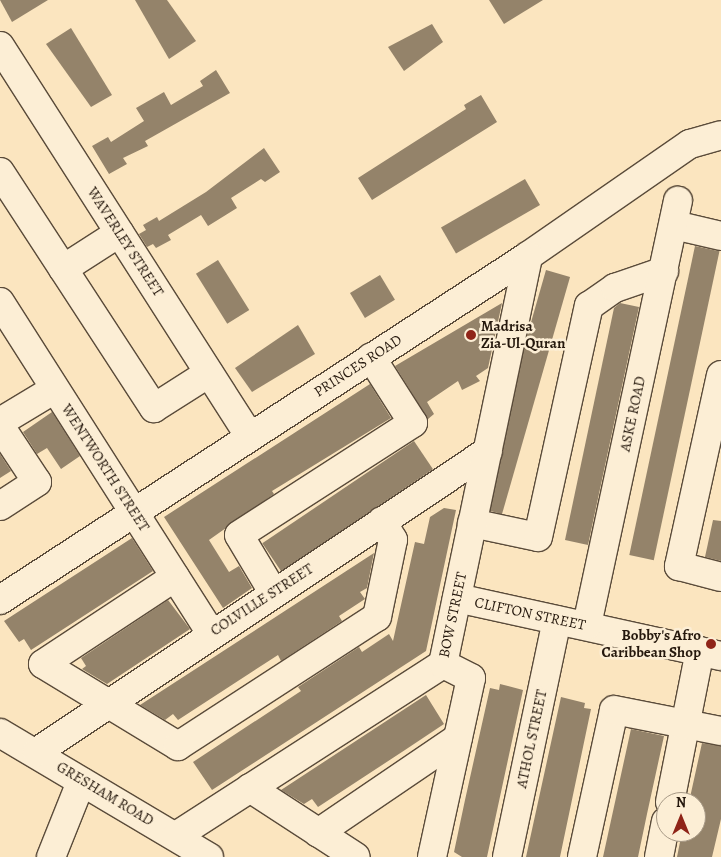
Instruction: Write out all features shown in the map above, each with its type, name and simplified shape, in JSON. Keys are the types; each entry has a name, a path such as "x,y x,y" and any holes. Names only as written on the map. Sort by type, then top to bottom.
{"street":[{"name":"WAVERLEY STREET","path":"0,46 250,437"},
{"name":"PRINCES ROAD","path":"0,600 528,256 690,144 719,135"},
{"path":"0,172 154,408 209,373"},
{"name":"ASKE ROAD","path":"587,625 676,213 721,236"},
{"path":"63,269 126,242"},
{"name":"BOW STREET","path":"176,836 443,664 528,256"},
{"path":"472,523 538,537 588,306 615,288 664,271"},
{"name":"WENTWORTH STREET","path":"6,311 53,390 211,633"},
{"path":"273,592 239,535 413,423 371,357"},
{"path":"721,375 679,566 721,577"},
{"path":"0,506 36,482 0,424 53,390"},
{"name":"COLVILLE STREET","path":"37,752 105,703 488,451"},
{"path":"175,577 43,664 178,746 377,617 394,540 382,521"},
{"name":"CLIFTON STREET","path":"457,598 711,653"},
{"name":"ATHOL STREET","path":"506,857 557,620"},
{"path":"672,792 694,682 711,653"},
{"path":"432,857 471,678 443,664"},
{"path":"582,857 614,710 721,731"},
{"name":"GRESHAM ROAD","path":"0,733 37,752 81,782 209,857"},
{"path":"318,833 458,738"},
{"path":"51,857 81,782"},
{"path":"250,788 356,857"},
{"path":"659,857 662,842"}],"building":[{"path":"0,0 48,0 12,22"},
{"path":"135,0 167,0 196,41 169,59"},
{"path":"489,0 543,0 504,24"},
{"path":"432,24 443,42 404,71 388,47"},
{"path":"71,28 112,95 91,107 46,44"},
{"path":"216,70 230,93 145,141 148,146 123,158 127,164 109,174 92,146 108,137 111,142 144,121 136,108 164,92 171,105 203,86 200,81"},
{"path":"481,95 497,122 372,200 358,178 466,109 464,105"},
{"path":"264,148 280,172 265,182 261,179 231,198 237,208 208,226 201,215 168,235 171,240 156,248 153,244 147,247 139,234 146,230 143,225 157,217 159,221 206,192"},
{"path":"525,179 540,205 456,253 441,228"},
{"path":"695,246 719,251 654,560 629,555"},
{"path":"218,260 249,310 227,324 196,274"},
{"path":"546,270 570,277 502,514 478,507"},
{"path":"380,275 395,300 365,318 350,293"},
{"name":"Madrisa Zia-Ul-Quran","path":"502,303 488,368 476,376 480,381 462,390 458,381 427,402 434,414 428,419 395,366"},
{"path":"620,303 639,307 588,545 565,540 614,308"},
{"path":"298,325 315,354 252,392 235,368"},
{"path":"370,384 391,418 272,491 274,494 209,540 229,572 239,566 252,588 223,608 164,517"},
{"path":"52,412 80,456 61,469 47,448 37,454 23,432"},
{"path":"414,441 433,469 281,572 262,543"},
{"path":"0,454 11,471 0,478"},
{"path":"444,508 456,510 426,651 212,790 193,762 301,691 298,687 359,647 362,652 389,634 393,641 415,542 424,544 430,517"},
{"path":"713,520 721,521 721,561 705,557"},
{"path":"132,538 153,571 31,650 24,639 19,642 4,621"},
{"path":"374,553 367,588 360,592 365,599 339,616 342,621 281,661 278,655 178,720 173,714 165,720 140,705"},
{"path":"168,600 190,629 107,684 82,669 86,666 81,658"},
{"path":"500,684 523,690 487,857 462,857 454,852 465,800 490,688 499,690"},
{"path":"426,695 444,724 318,807 312,799 304,804 281,790"},
{"path":"561,697 585,703 584,708 591,709 560,857 526,857"},
{"path":"631,729 664,736 638,857 603,857"},
{"path":"702,743 721,746 721,819 712,857 677,857 680,842 706,842 706,792 691,792"}],"place":[{"name":"Madrisa Zia-Ul-Quran","path":"471,335"},
{"name":"Bobby's Afro Caribbean Shop","path":"711,644"}]}
